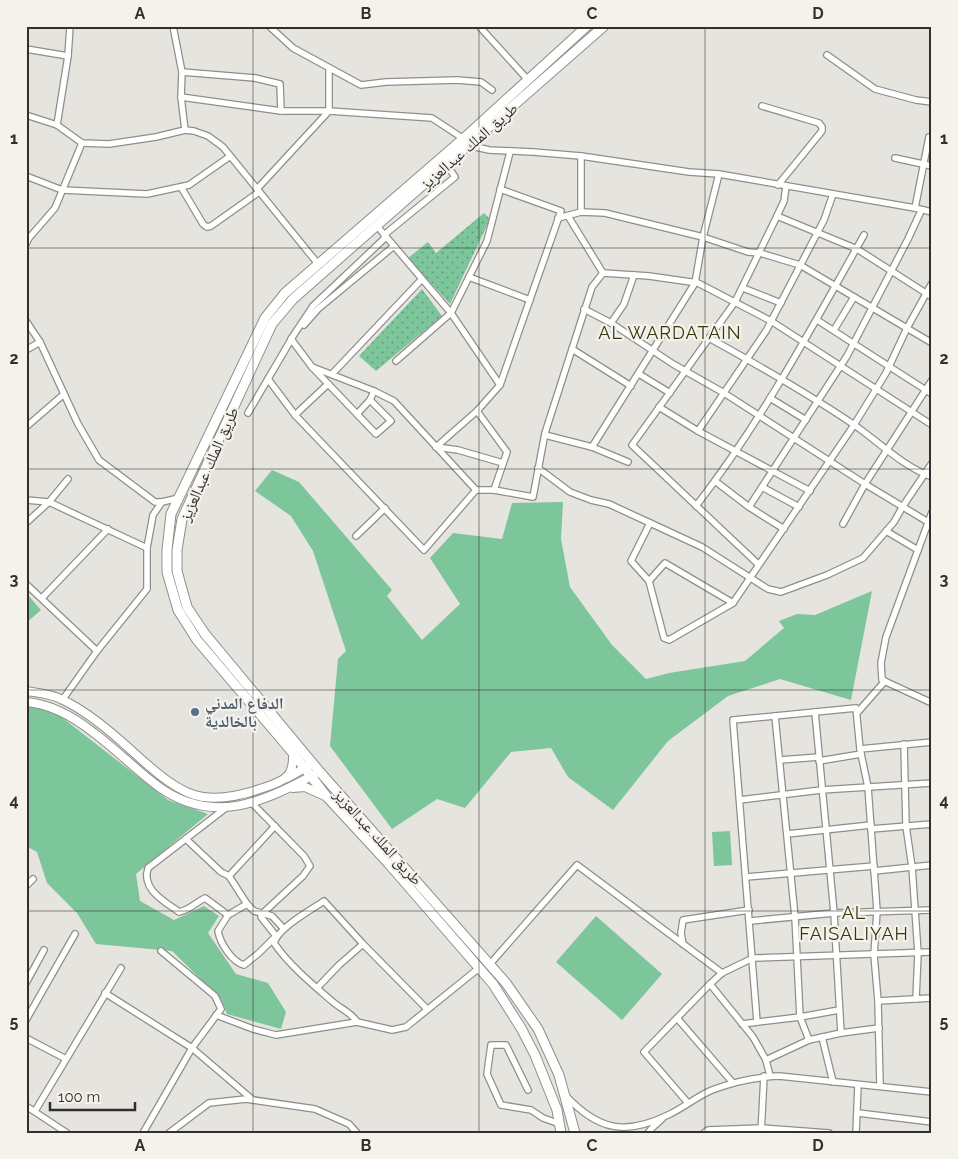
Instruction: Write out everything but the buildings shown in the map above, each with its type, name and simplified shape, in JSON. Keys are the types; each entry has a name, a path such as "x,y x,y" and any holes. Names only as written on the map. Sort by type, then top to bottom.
{"highway":[{"name":"طريق الملك عبدالعزيز","path":"560,1128 557,1110 547,1083 521,1028 493,984 388,863 327,797 293,753 197,640 178,610 167,572 167,550 171,514 265,318 285,293 463,139 587,26"},
{"name":"طريق الملك عبدالعزيز","path":"575,1133 559,1075 538,1029 506,983 490,964 317,767 205,634 188,607 177,571 177,550 182,519 272,324 293,299 604,26"}],"main road":[{"path":"26,691 50,695 63,700 102,725 171,784 201,797 219,798 243,794 308,772"},
{"path":"26,702 51,706 87,727 160,787 188,803 215,808 264,800 286,789 317,767"},
{"path":"284,780 293,769 293,753"},
{"path":"286,789 305,787 327,797"}],"street":[{"path":"57,125 68,56 70,26"},
{"path":"174,26 182,72 181,97 185,130"},
{"path":"269,26 293,48 360,85 386,82 457,80 481,82 492,90"},
{"path":"479,26 528,80"},
{"path":"26,49 68,56"},
{"path":"827,55 875,89 916,100 932,102"},
{"path":"181,187 203,224 207,227 258,191 329,111 329,68"},
{"path":"182,72 255,78 280,84 281,111"},
{"path":"181,97 281,111 329,111 432,118 471,144 490,150 581,156 689,172 719,174 932,212"},
{"path":"762,106 819,123 822,127 822,131 778,185"},
{"path":"26,115 57,125 82,143 109,144 156,137 185,130 194,130 208,136 222,147 318,264"},
{"path":"749,507 854,343 891,271 918,209 923,164 929,137"},
{"path":"26,244 55,208 82,143"},
{"path":"396,361 451,313 486,241 510,152"},
{"path":"581,156 581,212"},
{"path":"26,176 62,190 147,194 189,185 229,157"},
{"path":"896,158 932,166"},
{"path":"248,413 291,339 313,306 385,236 455,177 447,165"},
{"path":"592,447 694,283 719,174"},
{"path":"758,564 632,445 735,302 784,201 786,186"},
{"path":"436,447 477,411 500,385 560,211 500,189"},
{"path":"698,431 771,322 824,220 833,194"},
{"path":"558,218 581,212 605,213 704,237 748,252 760,253 800,265 932,343"},
{"path":"568,216 603,273"},
{"path":"777,216 857,249 929,295"},
{"path":"376,226 451,313 500,385"},
{"path":"696,506 716,481 782,380 864,235"},
{"path":"291,339 318,309 394,246"},
{"path":"603,273 698,283 771,322 932,425"},
{"path":"312,367 374,391 394,402 476,490 494,490 533,498 545,435 584,309 592,287 603,273"},
{"path":"611,323 624,304 634,275"},
{"path":"469,277 530,300"},
{"path":"332,374 422,279"},
{"path":"650,523 631,561 648,581 664,638 669,640 733,603 854,425 889,367 907,328 929,295 932,283"},
{"path":"743,288 781,303"},
{"path":"834,330 854,297"},
{"path":"584,309 611,323 652,351 724,393 865,484 930,521"},
{"path":"817,320 929,392"},
{"path":"26,321 40,342 78,424 99,460 155,502 179,498"},
{"path":"709,338 748,359 818,402 924,474 932,477"},
{"path":"291,339 312,367 376,434 391,421 370,400"},
{"path":"26,350 40,342"},
{"path":"572,349 631,386"},
{"path":"639,374 670,393"},
{"path":"268,379 296,415 424,550 476,490"},
{"path":"844,524 865,484 912,412 929,392 932,380"},
{"path":"296,415 328,384"},
{"path":"357,414 370,400 374,391"},
{"path":"26,427 64,394"},
{"path":"770,398 806,420"},
{"path":"659,408 810,491"},
{"path":"477,411 507,452 494,490"},
{"path":"545,435 592,447 628,462"},
{"path":"436,447 458,450 504,463"},
{"path":"538,468 570,492 609,504 702,547 768,589 781,592 827,575 863,558 894,522 902,506 932,462"},
{"path":"26,523 49,502 68,479"},
{"path":"716,481 749,507 784,529"},
{"path":"762,487 799,507"},
{"path":"26,500 49,502 147,548"},
{"path":"63,700 97,651 147,589 147,548 153,515 162,502"},
{"path":"356,536 385,508"},
{"path":"932,512 886,637 881,663 882,680 932,703"},
{"path":"42,598 108,529"},
{"path":"886,531 918,550"},
{"path":"648,581 665,563 733,603"},
{"path":"26,584 97,651"},
{"path":"857,713 885,681"},
{"path":"757,1022 733,720 856,708 861,751 868,787 877,911 874,954 878,1001 880,1086"},
{"path":"815,712 834,913 841,1033"},
{"path":"775,716 795,918 800,1017 809,1040"},
{"path":"780,760 819,759 904,744 932,742"},
{"path":"904,744 906,826 912,867 918,953 916,999"},
{"path":"740,800 821,790 932,784"},
{"path":"251,802 304,856 310,866 303,876 261,917 276,936"},
{"path":"227,807 148,868 146,876 148,885 179,912 187,911 205,898 228,915"},
{"path":"787,834 826,829 932,824"},
{"path":"228,876 276,826"},
{"path":"186,839 221,872 228,876 254,911 272,916 284,929"},
{"path":"490,964 576,865 722,973"},
{"path":"746,877 830,870 932,865"},
{"path":"26,886 33,879"},
{"path":"247,904 228,915 218,931 219,939 240,964 244,965 251,960 284,929 324,901 426,1009"},
{"path":"683,944 683,920 749,910"},
{"path":"750,921 834,913 932,910"},
{"path":"26,1020 75,934"},
{"path":"276,936 274,943 282,955 317,988 354,1017 357,1022"},
{"path":"317,988 363,944"},
{"path":"26,983 44,950"},
{"path":"143,1133 192,1048 221,1008 215,996 161,950"},
{"path":"688,1103 644,1052 722,973 752,958 932,952"},
{"path":"35,1111 120,968"},
{"path":"216,1016 276,1035 357,1022 392,1030 406,1027 479,968"},
{"path":"710,984 753,1037 766,1060 767,1076 761,1130"},
{"path":"105,994 192,1048 253,1100"},
{"path":"878,1001 932,998"},
{"path":"742,1024 839,1010"},
{"path":"677,1018 733,1083"},
{"path":"766,1060 809,1040 878,1028"},
{"path":"822,1037 833,1082"},
{"path":"26,1038 66,1058"},
{"path":"528,1090 506,1045 492,1045 487,1074 500,1105 531,1110 560,1128"},
{"path":"648,1133 668,1115 710,1091 733,1083 767,1076 932,1092"},
{"path":"856,1133 858,1085"},
{"path":"565,1095 582,1112 594,1120 617,1128 651,1122 668,1115"},
{"path":"168,1133 208,1103 246,1099 315,1108 349,1124 357,1133"},
{"path":"26,1106 67,1133"},
{"path":"858,1113 932,1122"},
{"path":"704,1133 708,1130 828,1133"}],"green space":[{"path":"484,213 490,219 450,304 408,258 428,242 436,253"},
{"path":"422,289 442,316 376,371 359,356"},
{"path":"272,470 299,482 392,590 387,596 422,640 460,604 430,558 453,533 502,539 512,503 563,502 561,539 570,587 612,645 646,679 669,673 745,661 784,628 779,621 797,614 815,615 872,591 851,700 780,679 728,696 668,741 613,810 568,777 551,748 511,752 465,808 437,799 392,829 330,746 338,659 346,651 313,551 291,516 255,491"},
{"path":"26,593 41,610 26,623"},
{"path":"26,706 55,712 168,800 208,814 136,874 140,901 174,920 204,906 219,916 208,933 236,974 268,983 286,1012 281,1029 227,1014 221,999 172,951 96,944 77,913 47,883 37,852 26,846"},
{"path":"730,831 732,865 714,866 712,832"},
{"path":"596,916 662,974 622,1020 556,962"}],"place":[{"name":"الدفاع المدني بالخالدية","path":"195,712"}],"district":[{"name":"AL WARDATAIN","path":"670,332"},
{"name":"AL FAISALIYAH","path":"854,922"}]}
